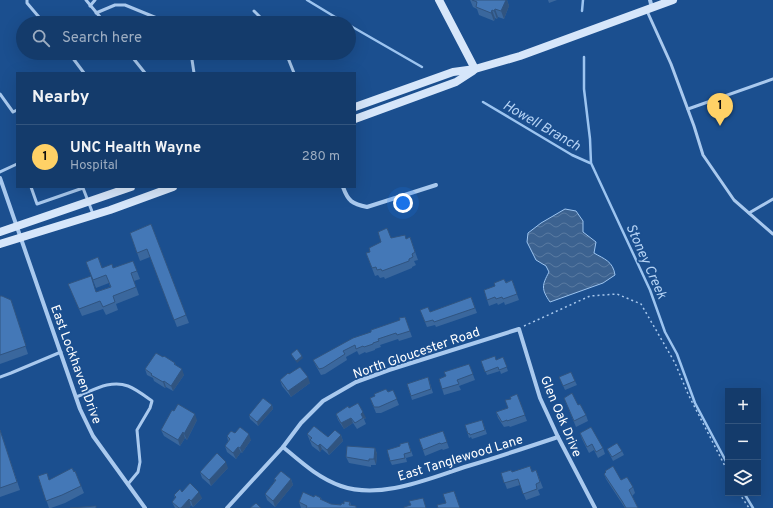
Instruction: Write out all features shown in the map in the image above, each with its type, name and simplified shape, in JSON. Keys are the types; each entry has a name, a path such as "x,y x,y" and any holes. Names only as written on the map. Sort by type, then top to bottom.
{"main road":[{"path":"439,0 475,69"},
{"path":"356,107 453,72 475,69 520,56 650,6 673,0"},
{"path":"356,119 456,82 475,69"},
{"path":"0,232 126,188"},
{"path":"0,244 94,215 170,188"}],"street":[{"name":"East Lockhaven Drive","path":"0,178 80,409 93,436 145,508"},
{"path":"343,188 347,197 356,205 367,207 436,185"},
{"name":"Glen Oak Drive","path":"518,329 540,398 558,437 595,508"},
{"name":"North Gloucester Road","path":"228,508 283,448 301,423 323,401 356,382 518,329"},
{"name":"East Tanglewood Lane","path":"283,448 326,480 342,486 362,490 402,488 558,437"}],"lane":[{"path":"27,0 27,3 38,16"},
{"path":"86,0 99,16"},
{"path":"90,6 95,0"},
{"path":"96,13 115,5 125,5 152,16"},
{"path":"650,6 688,109 703,155 734,200 773,234"},
{"path":"254,11 259,16"},
{"path":"74,60 83,72"},
{"path":"135,60 144,72"},
{"path":"192,60 194,72"},
{"path":"289,60 294,72"},
{"path":"688,109 773,79"},
{"path":"0,94 13,112 16,110"},
{"path":"0,172 16,164"},
{"path":"31,188 37,204 81,188"},
{"path":"84,188 94,215"},
{"path":"749,213 773,199"},
{"path":"0,377 61,352"},
{"path":"76,397 104,385 118,384 128,386 152,401 150,408 137,430 140,462 138,472 128,484"}],"path":[{"path":"518,329 590,296 616,294 641,304 675,363 688,394 725,466"},
{"path":"741,496 749,508"}],"water":[{"path":"565,209 576,211 583,221 583,232 596,242 594,253 610,263 615,275 603,283 550,302 544,290 545,280 549,272 546,266 536,260 527,242 528,233 541,223"}],"building":[{"path":"472,0 506,0 501,11 495,9 494,11 492,10 491,13 476,7 477,2"},
{"path":"151,224 186,315 174,320 147,249 137,253 130,233"},
{"path":"387,228 391,238 405,235 406,239 410,237 415,252 412,254 413,257 409,259 409,261 382,271 381,269 377,270 376,267 372,268 366,253 370,252 369,248 381,242 378,232"},
{"path":"98,257 102,268 112,264 113,268 133,261 137,271 131,273 136,287 113,296 115,302 103,307 100,301 79,309 68,284 91,276 96,292 111,287 106,275 93,280 86,262"},
{"path":"504,279 506,283 512,280 517,294 503,299 502,297 496,299 495,297 487,300 484,290 495,286 494,283"},
{"path":"0,296 11,300 26,346 0,355"},
{"path":"471,297 475,308 434,322 433,320 425,322 420,310 428,307 430,312"},
{"path":"405,317 410,331 397,335 396,333 378,339 379,341 364,347 363,346 356,349 355,345 343,351 345,354 323,368 319,369 313,360 353,338 400,320 399,318"},
{"path":"297,349 302,356 296,361 291,354"},
{"path":"156,353 163,357 164,356 182,369 171,386 151,375 152,374 145,369"},
{"path":"495,356 496,360 503,357 507,367 499,370 498,367 485,372 481,361"},
{"path":"469,364 473,374 457,380 459,384 442,389 439,379 446,376 444,372"},
{"path":"300,367 308,377 288,391 280,380 288,373 289,374"},
{"path":"571,372 575,381 563,386 559,377"},
{"path":"428,377 431,389 411,396 407,384"},
{"path":"386,389 388,392 393,390 397,399 379,407 374,407 370,398 375,396 374,394"},
{"path":"572,393 578,405 580,404 586,415 574,421 564,398"},
{"path":"517,394 525,415 502,422 496,412 508,408 505,400 511,399 510,397"},
{"path":"263,398 272,405 257,422 249,415"},
{"path":"358,403 363,412 361,414 363,418 355,423 351,418 341,423 336,414 348,406 349,408"},
{"path":"178,404 195,414 184,434 183,432 178,440 161,430 172,410 174,411"},
{"path":"482,420 485,430 470,435 469,433 468,434 465,425"},
{"path":"314,426 328,437 335,430 341,435 327,450 320,444 318,446 310,440 312,438 307,434"},
{"path":"240,427 249,434 240,448 238,447 233,453 225,446 230,439 227,436 231,431 235,433"},
{"path":"591,427 603,448 596,452 592,444 587,447 580,433"},
{"path":"0,430 17,482 0,488"},
{"path":"443,431 447,442 440,443 423,450 419,439"},
{"path":"408,442 411,452 404,454 405,458 390,461 387,450"},
{"path":"617,443 622,451 612,457 607,449"},
{"path":"347,446 375,448 374,459 369,459 369,461 346,457"},
{"path":"217,453 226,462 209,480 200,472"},
{"path":"530,466 532,472 536,470 540,482 536,484 537,489 523,494 518,479 504,483 501,473 511,470 512,472"},
{"path":"613,466 621,480 627,477 633,487 629,490 638,508 626,508 604,474 606,472 605,471"},
{"path":"72,468 74,472 75,471 81,486 46,501 38,476 47,473 49,480"},
{"path":"281,471 291,479 273,501 265,494"},
{"path":"190,483 199,492 191,501 189,499 181,508 179,508 172,502 176,497 174,495 180,489 182,492"},
{"path":"454,491 460,508 438,508 437,505 446,503 443,494"},
{"path":"303,492 314,497 315,495 331,504 341,505 342,503 344,504 344,501 350,502 349,505 356,506 356,508 306,508 307,506 299,502"},
{"path":"423,498 426,508 404,508 411,505 409,501"},
{"path":"256,503 261,508 250,508"},
{"path":"96,506 96,508 70,508"}],"waterway":[{"name":"Howell Branch","path":"307,0 333,16"},
{"name":"Stoney Creek","path":"582,11 583,0"},
{"name":"Howell Branch","path":"356,29 422,67"},
{"name":"Stoney Creek","path":"584,57 584,89 590,139 591,163 650,290 665,332 677,354 695,403 725,460"},
{"name":"Howell Branch","path":"483,102 572,155 590,163"},
{"name":"Stoney Creek","path":"746,496 753,508"}],"place":[{"name":"UNC Health Wayne","path":"720,126"}]}
